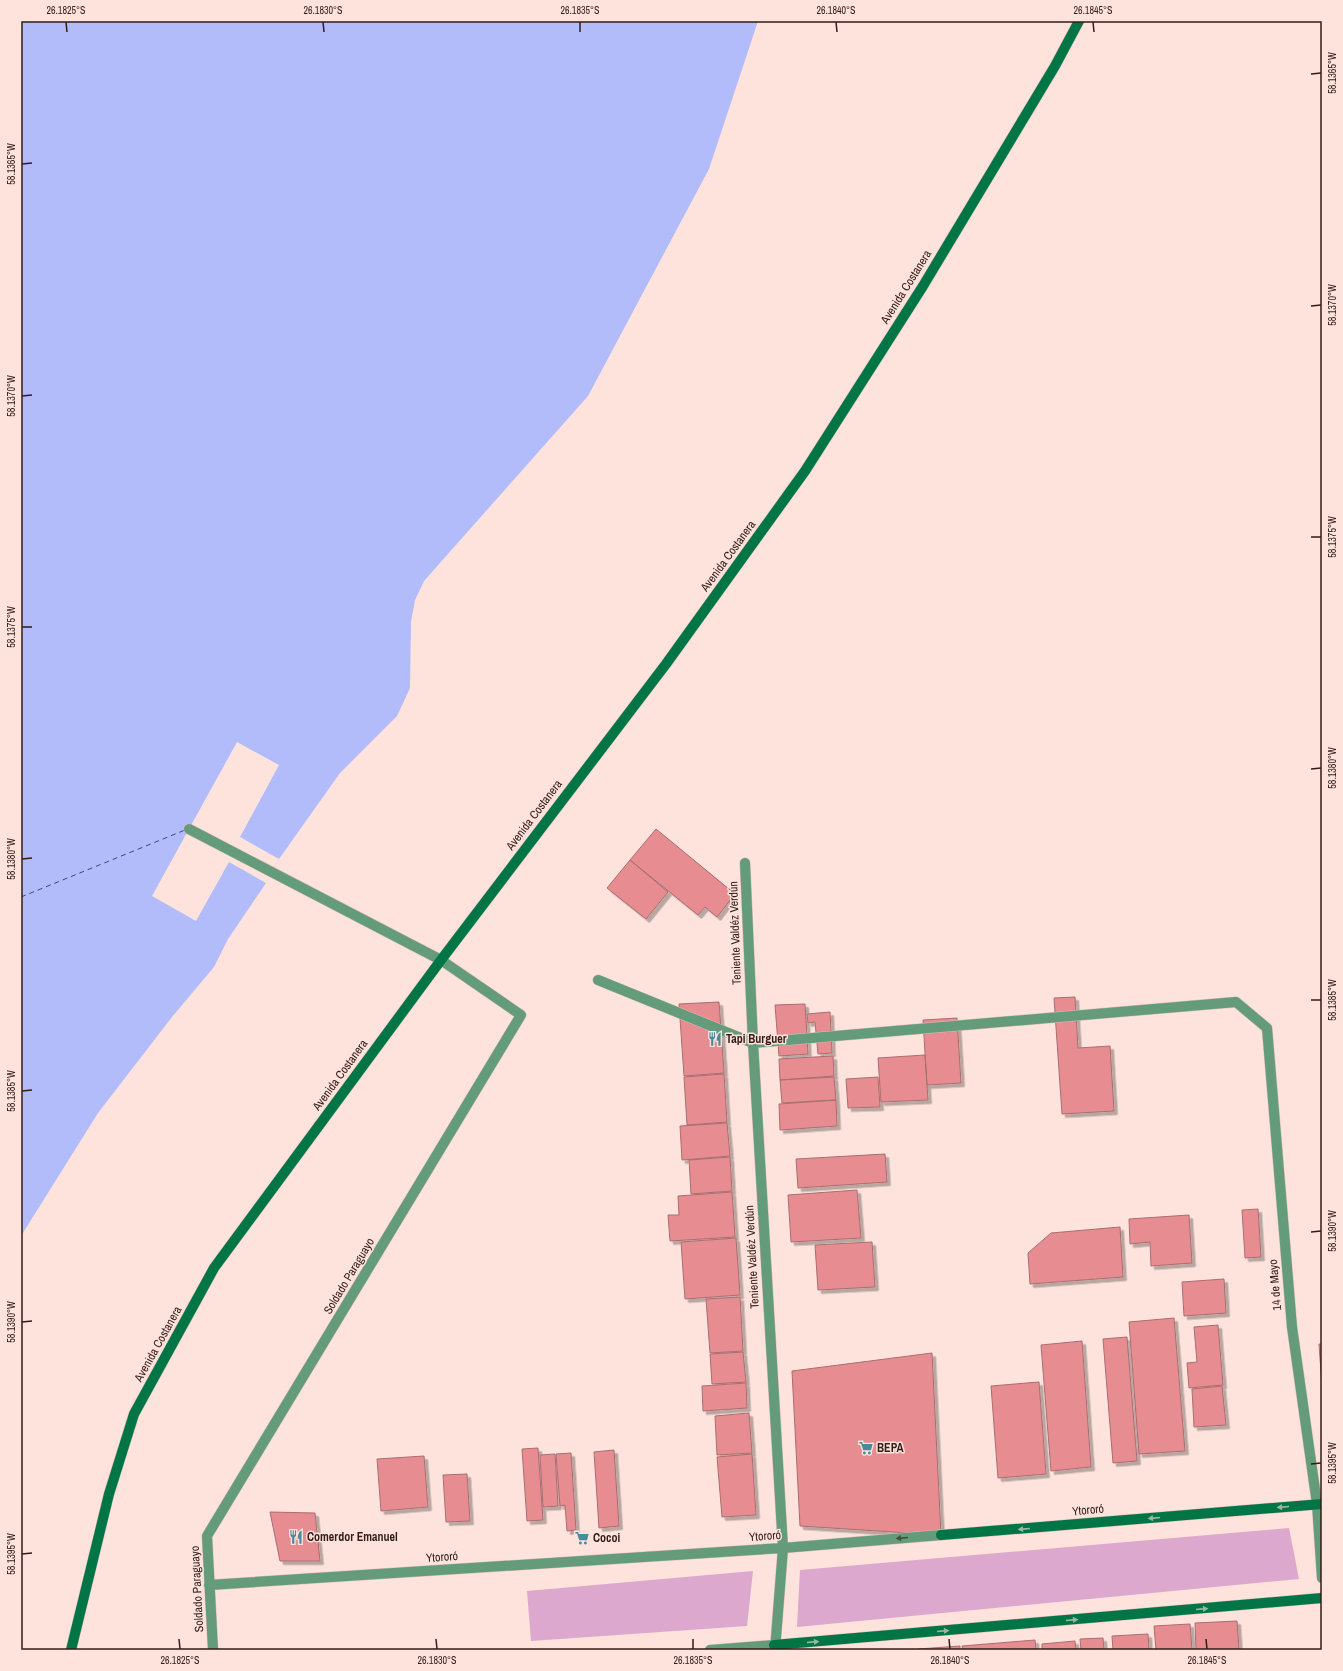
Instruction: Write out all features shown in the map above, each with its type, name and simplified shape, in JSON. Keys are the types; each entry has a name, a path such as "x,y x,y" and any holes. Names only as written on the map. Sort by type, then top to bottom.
{"street":[{"name":"Avenida Costanera","path":"71,1650 109,1494 134,1414 214,1268 441,960 666,664 805,471 923,286 1055,66 1079,21"},
{"path":"189,829 441,960"},
{"name":"Teniente Valdéz Verdún","path":"745,863 753,1043 783,1548 774,1648"},
{"name":"Soldado Paraguayo","path":"213,1650 207,1536 521,1015 441,960"},
{"path":"598,980 753,1043"},
{"name":"14 de Mayo","path":"753,1043 1236,1002 1267,1028 1292,1327 1319,1504 1322,1578"},
{"name":"Ytororó","path":"209,1585 783,1548 1319,1504"},
{"path":"710,1650 774,1648 1322,1598"}],"shaded area":[{"path":"1289,1528 1299,1579 797,1627 800,1570"},
{"path":"753,1571 747,1626 531,1641 527,1591"}],"water":[{"path":"21,21 758,21 709,169 588,396 424,581 415,600 411,622 410,688 397,716 340,773 279,859 266,883 228,939 214,967 172,1017 98,1113 21,1236"}],"pier":[{"path":"237,742 279,765 240,837 279,859 266,883 229,862 196,921 152,896"}],"building":[{"path":"656,829 735,894 717,917 705,907 698,915 630,860"},
{"path":"630,860 668,892 646,919 607,888"},
{"path":"1075,997 1078,1048 1110,1046 1114,1111 1062,1114 1054,998"},
{"path":"719,1002 724,1073 684,1076 679,1004"},
{"path":"805,1004 808,1054 779,1056 775,1005"},
{"path":"830,1012 832,1053 818,1054 815,1022 808,1023 807,1014"},
{"path":"957,1018 961,1083 927,1085 923,1020"},
{"path":"925,1055 928,1100 881,1102 878,1058"},
{"path":"833,1056 834,1076 780,1080 779,1059"},
{"path":"724,1074 727,1122 687,1125 684,1077"},
{"path":"834,1077 836,1100 782,1103 780,1080"},
{"path":"878,1077 880,1107 848,1108 846,1079"},
{"path":"836,1100 837,1126 780,1130 779,1104"},
{"path":"727,1123 730,1156 682,1160 680,1126"},
{"path":"885,1154 887,1182 798,1188 796,1159"},
{"path":"730,1157 732,1191 691,1194 689,1160"},
{"path":"857,1190 861,1238 791,1242 788,1195"},
{"path":"732,1192 735,1237 670,1241 668,1215 679,1215 678,1196"},
{"path":"1258,1209 1261,1257 1245,1258 1242,1210"},
{"path":"1189,1215 1192,1263 1151,1266 1150,1242 1130,1244 1129,1219"},
{"path":"1120,1227 1123,1277 1030,1284 1028,1253 1051,1233"},
{"path":"736,1238 740,1295 685,1299 681,1242"},
{"path":"872,1242 875,1287 818,1290 815,1245"},
{"path":"1224,1279 1226,1313 1184,1316 1182,1282"},
{"path":"740,1297 743,1351 710,1353 706,1299"},
{"path":"1174,1318 1185,1451 1139,1454 1129,1322"},
{"path":"1218,1325 1223,1385 1189,1388 1187,1363 1197,1362 1194,1327"},
{"path":"1127,1337 1137,1461 1113,1463 1103,1339"},
{"path":"1082,1341 1091,1467 1051,1471 1041,1345"},
{"path":"1319,1344 1322,1344 1322,1387"},
{"path":"743,1352 746,1382 712,1384 710,1354"},
{"name":"BEPA","path":"932,1353 941,1535 800,1526 792,1371"},
{"path":"1039,1382 1046,1474 998,1478 991,1386"},
{"path":"746,1383 747,1408 703,1411 702,1386"},
{"path":"1222,1386 1226,1425 1194,1427 1192,1389"},
{"path":"749,1413 752,1453 717,1455 715,1416"},
{"path":"538,1448 543,1520 527,1521 522,1449"},
{"path":"614,1450 619,1526 599,1528 594,1452"},
{"path":"571,1453 576,1530 567,1531 565,1505 560,1506 556,1454"},
{"path":"555,1454 558,1506 543,1507 540,1455"},
{"path":"752,1454 756,1515 722,1517 717,1457"},
{"path":"424,1456 428,1507 381,1511 377,1459"},
{"path":"467,1474 470,1521 446,1522 443,1475"},
{"name":"Comerdor Emanuel","path":"270,1512 315,1513 320,1561 280,1561"},
{"path":"1237,1621 1239,1650 1196,1650 1195,1623"},
{"path":"1190,1624 1192,1650 1156,1650 1154,1626"},
{"path":"1148,1634 1149,1650 1113,1650 1112,1636"},
{"path":"1103,1638 1104,1650 1081,1650 1080,1639"},
{"path":"1035,1640 1036,1650 963,1650 962,1646"},
{"path":"1075,1641 1076,1650 1042,1650 1042,1644"},
{"path":"960,1646 960,1650 918,1650 918,1649"}],"ferry route":[{"path":"21,897 185,830"}],"place":[{"name":"Tapi Burguer","path":"715,1039"},
{"name":"BEPA","path":"866,1448"},
{"name":"Comerdor Emanuel","path":"296,1537"},
{"name":"Cocoi","path":"582,1538"}]}
